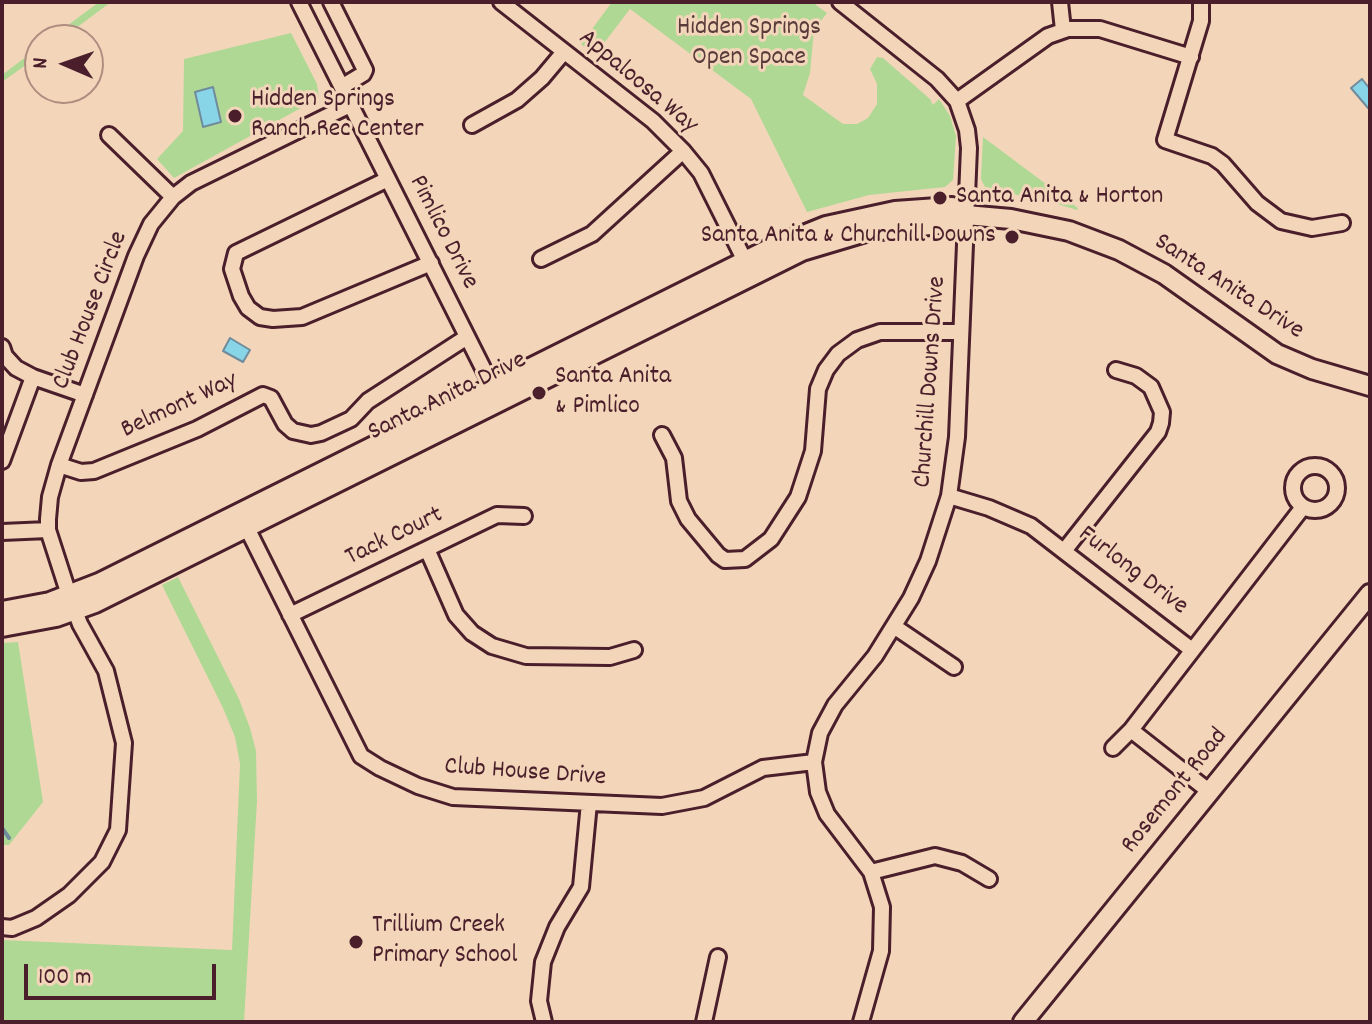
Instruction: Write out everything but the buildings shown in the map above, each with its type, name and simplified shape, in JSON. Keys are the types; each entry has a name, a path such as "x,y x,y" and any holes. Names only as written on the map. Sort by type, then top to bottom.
{"main road":[{"name":"Santa Anita Drive","path":"2,627 56,617 99,583 243,520 496,393 745,261 811,231 895,211 952,207 966,215 1057,227 1119,250 1176,282 1277,354 1312,369 1370,386"},
{"name":"Santa Anita Drive","path":"496,393 802,251 869,231 951,223 966,215"},
{"name":"Rosemont Road","path":"1023,1022 1370,594"},
{"name":"Santa Anita Drive","path":"2,611 72,603"}],"street":[{"name":"Pimlico Drive","path":"299,2 496,393"},
{"path":"331,2 365,70 343,86"},
{"name":"Appaloosa Way","path":"501,2 653,121 683,151 701,173 745,261"},
{"path":"840,2 937,79 957,101 1048,36 1063,30 1083,27 1100,29 1191,57"},
{"path":"1060,2 1063,30"},
{"path":"1201,2 1201,21 1165,140 1212,156 1257,203 1281,221 1312,228 1342,223"},
{"path":"472,125 517,100 542,78 563,53"},
{"name":"Churchill Downs Drive","path":"861,1022 881,951 882,907 871,872 827,814 818,792 814,762 820,733 835,705 895,627 928,561 949,496 957,437 969,148 967,130 957,101"},
{"name":"Club House Circle","path":"2,927 12,928 36,918 69,895 102,862 118,830 124,743 106,671 72,603 48,530 50,497 59,465 136,256 151,224 173,197 191,183 352,104"},
{"path":"109,135 173,197"},
{"path":"541,259 592,234 683,151"},
{"path":"388,179 236,253 232,269 241,296 248,308 260,317 302,317 431,263"},
{"path":"662,435 674,458 679,501 688,519 725,560 745,559 771,539 798,497 813,451 818,389 826,370 838,354 857,340 880,332 961,332"},
{"name":"Belmont Way","path":"59,465 81,472 94,471 197,429 263,395 271,398 285,424 293,431 311,435 321,433 351,419 368,401 467,337"},
{"path":"2,347 5,356 16,368 85,395"},
{"path":"1064,551 1158,432 1161,423 1159,403 1151,387 1136,376 1116,370"},
{"path":"2,461 33,377"},
{"name":"Furlong Drive","path":"949,496 1010,515 1031,526 1192,650 1131,730 1113,748"},
{"path":"1192,650 1303,507"},
{"name":"Tack Court","path":"290,615 497,515 524,516"},
{"name":"Club House Drive","path":"243,520 361,756 418,786 453,797 662,806 723,790 763,768 814,762"},
{"path":"2,532 48,530"},
{"path":"427,549 456,615 472,633 492,646 526,656 610,657 634,650"},
{"path":"895,627 954,667"},
{"path":"1131,730 1210,792"},
{"path":"544,1022 539,1001 543,962 548,944 581,887 589,803"},
{"path":"871,872 935,856 962,863 989,879"},
{"path":"704,1022 718,957"}],"green space":[{"path":"99,2 111,2 81,24 69,24"},
{"name":"Hidden Springs Open Space","path":"612,2 817,2 816,5 827,13 814,30 810,73 803,95 843,124 857,124 868,118 877,104 877,84 870,69 877,57 883,58 933,105 939,99 950,116 956,136 953,180 945,187 869,195 807,212 751,99 630,9 595,55 581,44"},
{"name":"Hidden Springs Ranch Rec Center","path":"291,33 317,84 319,98 174,178 157,159 183,131 184,59"},
{"path":"24,58 24,66 2,82 2,75"},
{"path":"983,137 1077,210 986,189 981,179"},
{"path":"178,577 239,699 256,751 257,801 244,1022 2,1022 2,940 232,950 240,764 235,737 223,708 162,585"},
{"path":"18,642 43,802 9,845 2,845 2,643"}],"water":[{"path":"1362,79 1370,89 1368,108 1351,88"},
{"path":"213,87 221,122 203,127 195,92"},
{"path":"230,338 250,350 243,362 223,351"}],"waterway":[{"path":"2,828 9,838"}],"place":[{"name":"Hidden Springs Ranch Rec Center","path":"235,116"},
{"name":"Santa Anita & Horton","path":"940,198"},
{"name":"Santa Anita & Churchill Downs","path":"1012,237"},
{"name":"Santa Anita & Pimlico","path":"539,393"},
{"name":"Trillium Creek Primary School","path":"356,942"}]}
